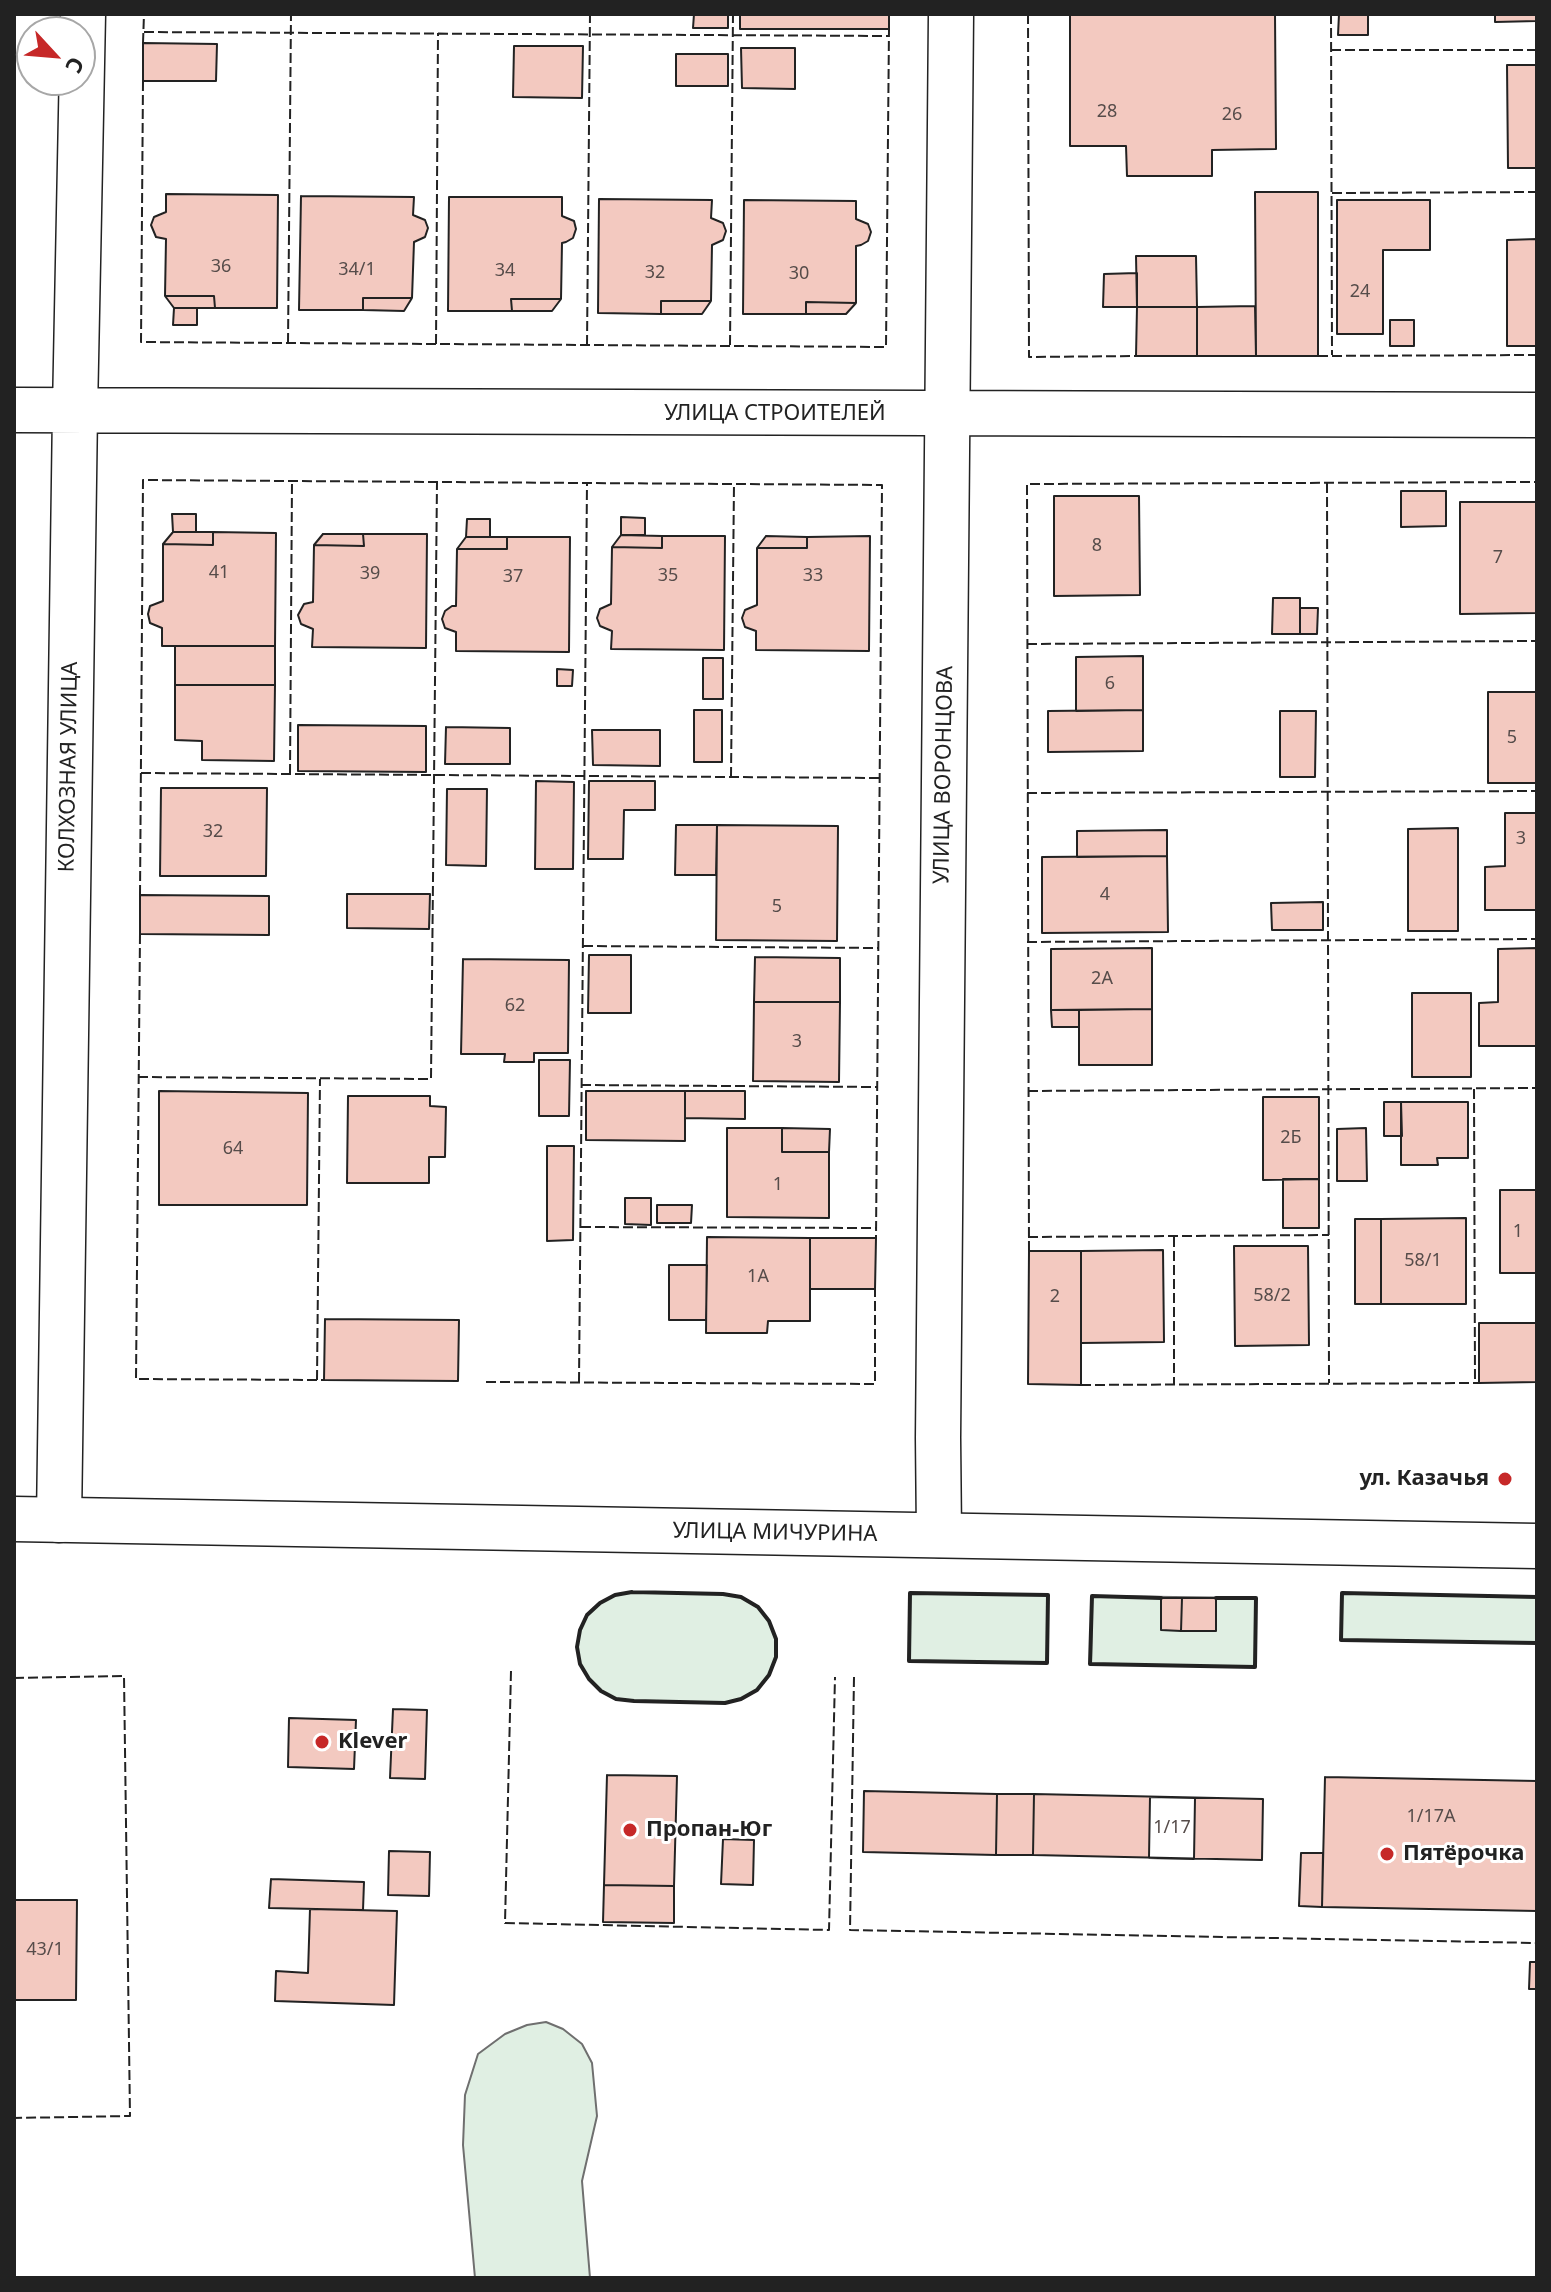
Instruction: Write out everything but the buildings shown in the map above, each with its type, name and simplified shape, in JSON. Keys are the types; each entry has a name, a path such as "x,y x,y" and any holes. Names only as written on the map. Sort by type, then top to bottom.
{"street":[{"name":"КОЛХОЗНАЯ УЛИЦА","path":"59,1520 83,14"},
{"name":"УЛИЦА ВОРОНЦОВА","path":"939,1535 951,14"},
{"name":"УЛИЦА СТРОИТЕЛЕЙ","path":"14,410 1537,415"},
{"name":"УЛИЦА МИЧУРИНА","path":"14,1519 1537,1546"}],"green space":[{"path":"632,1592 723,1594 741,1597 758,1607 769,1621 776,1639 776,1657 769,1675 757,1690 725,1703 634,1701 616,1699 601,1691 580,1664 577,1647 580,1630 587,1615 600,1603 615,1595"},
{"path":"910,1593 1048,1595 1047,1663 909,1661"},
{"path":"1342,1593 1537,1597 1537,1643 1341,1640"},
{"path":"1092,1596 1256,1598 1255,1667 1091,1664"},
{"path":"546,2022 563,2029 582,2044 592,2063 597,2116 582,2181 590,2278 475,2278 463,2145 465,2095 478,2054 505,2034 527,2025"}],"fence":[{"path":"143,43 144,14"},
{"path":"288,343 291,14"},
{"path":"587,345 590,14"},
{"path":"730,345 733,14"},
{"path":"1028,14 1029,357 1136,356"},
{"path":"1331,14 1332,355"},
{"path":"143,81 141,342 886,347 889,29"},
{"path":"144,32 888,36"},
{"path":"436,344 438,33"},
{"path":"1331,50 1537,50"},
{"path":"1332,193 1537,192"},
{"path":"1318,356 1537,355"},
{"path":"140,895 143,480 882,485 876,1238"},
{"path":"290,774 292,481"},
{"path":"138,1077 431,1079 437,482"},
{"path":"1029,1251 1027,484 1537,482"},
{"path":"579,1382 587,483"},
{"path":"1327,483 1329,1383"},
{"path":"731,777 734,484"},
{"path":"1027,644 1537,641"},
{"path":"141,773 880,778"},
{"path":"1027,793 1537,791"},
{"path":"140,934 136,1379 324,1380"},
{"path":"1027,942 1537,939"},
{"path":"583,946 879,948"},
{"path":"317,1380 320,1079"},
{"path":"581,1085 877,1087"},
{"path":"1028,1091 1537,1088"},
{"path":"1474,1089 1475,1382"},
{"path":"581,1227 876,1228"},
{"path":"1028,1237 1329,1235"},
{"path":"1174,1237 1174,1384"},
{"path":"486,1382 875,1384 875,1289"},
{"path":"1081,1385 1479,1383"},
{"path":"511,1671 505,1923 829,1930 835,1677"},
{"path":"14,1678 124,1676 130,2116 14,2118"},
{"path":"854,1677 850,1930 1537,1943"}],"wall":[{"path":"632,1592 723,1594 741,1597 758,1607 769,1621 776,1639 776,1657 769,1675 757,1690 725,1703 634,1701 616,1699 601,1691 580,1664 577,1647 580,1630 587,1615 600,1603 615,1595 632,1592"},
{"path":"910,1593 1048,1595 1047,1663 909,1661 910,1593"},
{"path":"1537,1597 1342,1593 1341,1640 1537,1643"},
{"path":"1161,1598 1092,1596 1090,1664 1255,1667 1256,1598 1216,1598"}],"place":[{"name":"ул. Казачья","path":"1505,1479"},
{"name":"Klever","path":"322,1742"},
{"name":"Пропан-Юг","path":"630,1830"},
{"name":"Пятёрочка","path":"1387,1854"}]}
